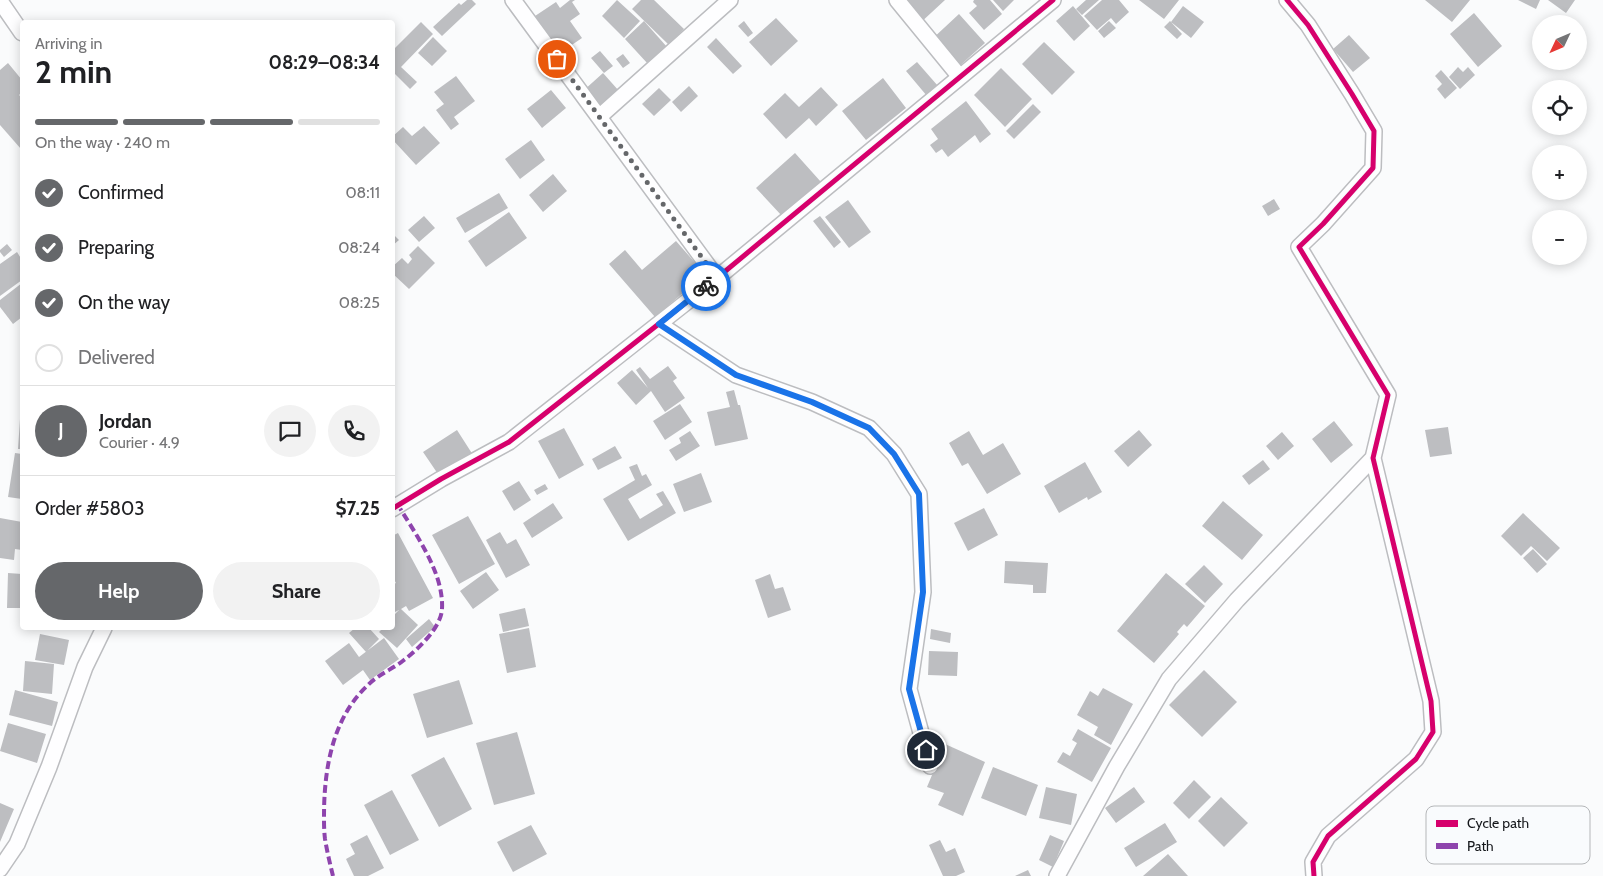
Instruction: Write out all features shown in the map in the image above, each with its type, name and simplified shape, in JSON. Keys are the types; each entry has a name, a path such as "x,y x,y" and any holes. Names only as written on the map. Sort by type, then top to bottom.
{"street":[{"path":"513,0 717,278"},
{"path":"599,117 730,0"},
{"path":"897,0 960,77"},
{"path":"395,507 509,442 717,278 1053,0"},
{"path":"1287,0 1308,25 1374,131 1374,168 1323,224 1299,247 1388,395 1373,458 1431,701 1433,732 1416,759 1328,836 1313,862 1314,876"},
{"path":"0,1 20,30"},
{"path":"659,324 736,375 812,402 869,428 894,454 919,494 923,592 909,689 930,766"},
{"path":"1057,876 1117,766 1170,679 1237,600 1373,458"},
{"path":"0,869 17,844 49,767 85,667 103,630"}],"building":[{"path":"467,0 472,0 476,4 442,36 433,27 459,3 461,5"},
{"path":"570,0 575,0 572,2 580,14 570,21 582,38 560,53 535,16 556,2 560,8"},
{"path":"617,0 640,21 624,38 602,16"},
{"path":"641,0 654,0 684,29 669,45 632,9"},
{"path":"896,0 945,0 918,25"},
{"path":"974,0 990,0 1002,14 984,30 969,13 977,6 973,2"},
{"path":"993,0 1014,0 1003,11"},
{"path":"1086,0 1099,0 1082,15 1076,9"},
{"path":"1102,0 1119,0 1129,12 1116,24 1111,18 1097,30 1084,16"},
{"path":"1139,0 1179,0 1164,19"},
{"path":"1425,0 1470,0 1452,22"},
{"path":"1518,0 1540,0 1536,9"},
{"path":"1548,0 1575,0 1566,13"},
{"path":"1073,6 1090,26 1074,41 1056,21"},
{"path":"1183,6 1204,22 1191,38 1171,22"},
{"path":"1474,13 1502,46 1478,67 1450,34"},
{"path":"959,14 985,43 955,70 930,41"},
{"path":"776,18 798,41 771,66 749,42"},
{"path":"644,21 667,47 648,64 625,39"},
{"path":"744,21 753,33 748,37 738,26"},
{"path":"1109,21 1116,28 1104,38 1098,31"},
{"path":"1170,21 1182,34 1177,39 1164,27"},
{"path":"421,22 433,34 401,67 417,82 410,89 395,74 395,48"},
{"path":"1349,35 1370,58 1353,72 1333,49"},
{"path":"433,37 447,51 432,66 418,53"},
{"path":"716,38 742,66 733,74 707,47"},
{"path":"1044,42 1075,72 1052,95 1022,64"},
{"path":"600,51 613,66 604,73 591,58"},
{"path":"623,54 630,63 623,68 616,59"},
{"path":"917,62 938,86 927,96 906,71"},
{"path":"8,63 20,78 20,148 0,125 0,70"},
{"path":"1458,67 1463,72 1468,67 1475,75 1460,89 1449,77"},
{"path":"1001,68 1032,99 1005,127 974,95"},
{"path":"1441,70 1457,88 1445,99 1437,89 1442,84 1435,76"},
{"path":"603,73 619,91 599,110 583,91"},
{"path":"456,76 475,101 454,117 459,124 451,130 436,110 444,104 434,92"},
{"path":"883,78 906,108 866,140 842,111"},
{"path":"689,86 698,96 681,112 672,102"},
{"path":"821,87 838,105 816,126 809,118 786,139 763,114 785,93 799,107"},
{"path":"659,88 671,100 654,116 642,104"},
{"path":"551,90 566,108 542,128 527,109"},
{"path":"966,101 991,134 980,143 975,135 948,157 942,149 936,153 930,145 938,139 931,129"},
{"path":"1033,104 1041,112 1014,139 1006,131"},
{"path":"424,126 440,143 416,165 395,142 395,134 403,127 412,136"},
{"path":"531,140 545,160 520,179 505,159"},
{"path":"795,153 821,182 782,216 756,188"},
{"path":"553,174 567,191 543,212 529,195"},
{"path":"499,193 508,208 465,233 456,218"},
{"path":"1274,199 1280,209 1268,216 1262,206"},
{"path":"848,200 871,232 849,248 825,217"},
{"path":"509,212 527,238 486,267 468,241"},
{"path":"424,216 435,228 419,242 408,230"},
{"path":"820,216 841,242 834,248 813,221"},
{"path":"676,241 705,274 655,317 609,264 625,250 642,270"},
{"path":"7,244 12,250 4,257 0,250"},
{"path":"418,246 435,263 409,289 395,276 395,264 402,258 408,264 412,259 409,255"},
{"path":"17,252 20,257 20,281 0,296 0,264"},
{"path":"20,285 20,319 13,324 0,307 0,300"},
{"path":"668,366 677,378 673,381 685,398 665,412 651,391 636,405 617,383 632,370 648,388 636,370 640,367 650,379"},
{"path":"734,390 738,405 740,405 748,439 715,446 707,412 730,407 726,392"},
{"path":"680,404 692,422 665,440 653,421"},
{"path":"20,419 20,449 18,449"},
{"path":"1334,421 1353,445 1331,463 1312,439"},
{"path":"1448,427 1452,454 1430,457 1425,430"},
{"path":"564,428 584,465 559,479 538,441"},
{"path":"457,430 473,455 440,477 423,452"},
{"path":"1139,430 1152,445 1128,467 1114,451"},
{"path":"690,431 700,446 676,461 669,450 681,443 679,438"},
{"path":"969,431 983,455 1003,443 1021,474 987,494 968,463 962,466 949,443"},
{"path":"1282,432 1294,446 1278,460 1266,446"},
{"path":"615,446 622,458 598,470 592,459"},
{"path":"15,453 20,454 20,499 8,497"},
{"path":"1263,460 1270,469 1249,485 1242,476"},
{"path":"1085,462 1102,492 1088,500 1087,497 1059,513 1044,486"},
{"path":"637,464 642,476 646,474 652,485 628,499 640,519 663,505 656,494 663,491 676,513 628,541 603,499 635,480 629,467"},
{"path":"701,473 712,502 684,512 673,484"},
{"path":"519,481 531,500 514,511 502,491"},
{"path":"545,484 548,489 537,495 534,490"},
{"path":"1223,501 1263,535 1242,560 1202,526"},
{"path":"553,503 563,518 532,538 523,523"},
{"path":"984,508 998,535 968,551 954,523"},
{"path":"1523,513 1560,548 1547,561 1531,546 1521,556 1501,536"},
{"path":"468,516 495,564 459,584 432,535"},
{"path":"0,518 20,522 20,550 15,549 14,560 0,558"},
{"path":"500,532 507,544 516,539 530,565 506,578 486,540"},
{"path":"398,533 433,598 409,611 406,606 401,609 418,625 397,648 379,632 381,630 395,630 395,614 399,610 395,612 395,534"},
{"path":"1533,549 1547,564 1537,573 1523,558"},
{"path":"1005,561 1048,563 1046,593 1033,593 1033,585 1004,583"},
{"path":"1204,565 1223,584 1205,603 1185,584"},
{"path":"486,572 499,590 473,609 460,591"},
{"path":"8,573 20,574 20,608 7,608"},
{"path":"1166,573 1205,606 1187,627 1184,624 1177,632 1179,634 1154,663 1117,631"},
{"path":"770,574 775,589 783,587 791,610 768,618 755,580"},
{"path":"525,608 529,626 503,632 499,614"},
{"path":"429,619 435,627 412,647 406,639"},
{"path":"529,628 536,667 507,673 499,634"},
{"path":"931,629 951,633 950,643 930,639"},
{"path":"353,630 371,630 379,639 366,652 349,633"},
{"path":"40,634 69,640 64,665 35,660"},
{"path":"384,638 399,659 370,680 363,670 343,685 325,661 349,643 359,657"},
{"path":"929,651 958,652 957,676 928,675"},
{"path":"25,661 54,664 52,694 23,691"},
{"path":"1204,670 1237,702 1202,737 1169,705"},
{"path":"459,680 473,724 427,738 413,694"},
{"path":"1103,688 1133,704 1111,745 1094,735 1098,727 1077,715 1090,691 1098,696"},
{"path":"15,690 58,702 52,726 9,715"},
{"path":"8,723 46,734 37,763 0,751"},
{"path":"1078,729 1111,748 1092,782 1057,762 1063,752 1070,756 1077,743 1072,740"},
{"path":"517,732 535,794 494,805 476,743"},
{"path":"945,744 985,762 963,816 938,805 944,793 927,787"},
{"path":"444,757 472,809 439,827 411,775"},
{"path":"993,767 1038,785 1026,816 981,798"},
{"path":"1194,780 1211,797 1189,819 1173,803"},
{"path":"1046,787 1077,794 1071,825 1039,818"},
{"path":"1134,787 1145,802 1116,823 1105,808"},
{"path":"392,790 419,840 390,855 364,805"},
{"path":"1221,797 1248,823 1224,847 1198,821"},
{"path":"0,803 14,809 0,842"},
{"path":"1165,823 1177,842 1136,867 1124,848"},
{"path":"531,825 547,854 513,872 497,842"},
{"path":"367,835 384,868 368,876 354,876 346,859 355,854 350,844"},
{"path":"1050,835 1064,841 1053,867 1039,860"},
{"path":"940,840 946,852 955,848 965,872 956,876 943,876 929,845"},
{"path":"1168,854 1188,876 1143,876"},
{"path":"1028,870 1031,876 1015,876"}],"marked path":[{"path":"333,876 325,839 324,799 328,763 338,730 355,699 375,679 416,650 428,638 441,616 441,595 434,568 398,505"}],"cycle path":[{"path":"395,507 441,479 509,442 717,278 1053,0"},
{"path":"1287,0 1308,25 1374,131 1373,168 1323,224 1299,247 1388,395 1373,458 1431,701 1433,732 1416,759 1328,836 1313,862 1314,876"}],"way so far":[{"path":"557,59 717,278 706,286"}],"route":[{"path":"706,286 659,324 736,375 812,402 869,428 894,454 919,494 923,592 909,689 926,750"}]}
